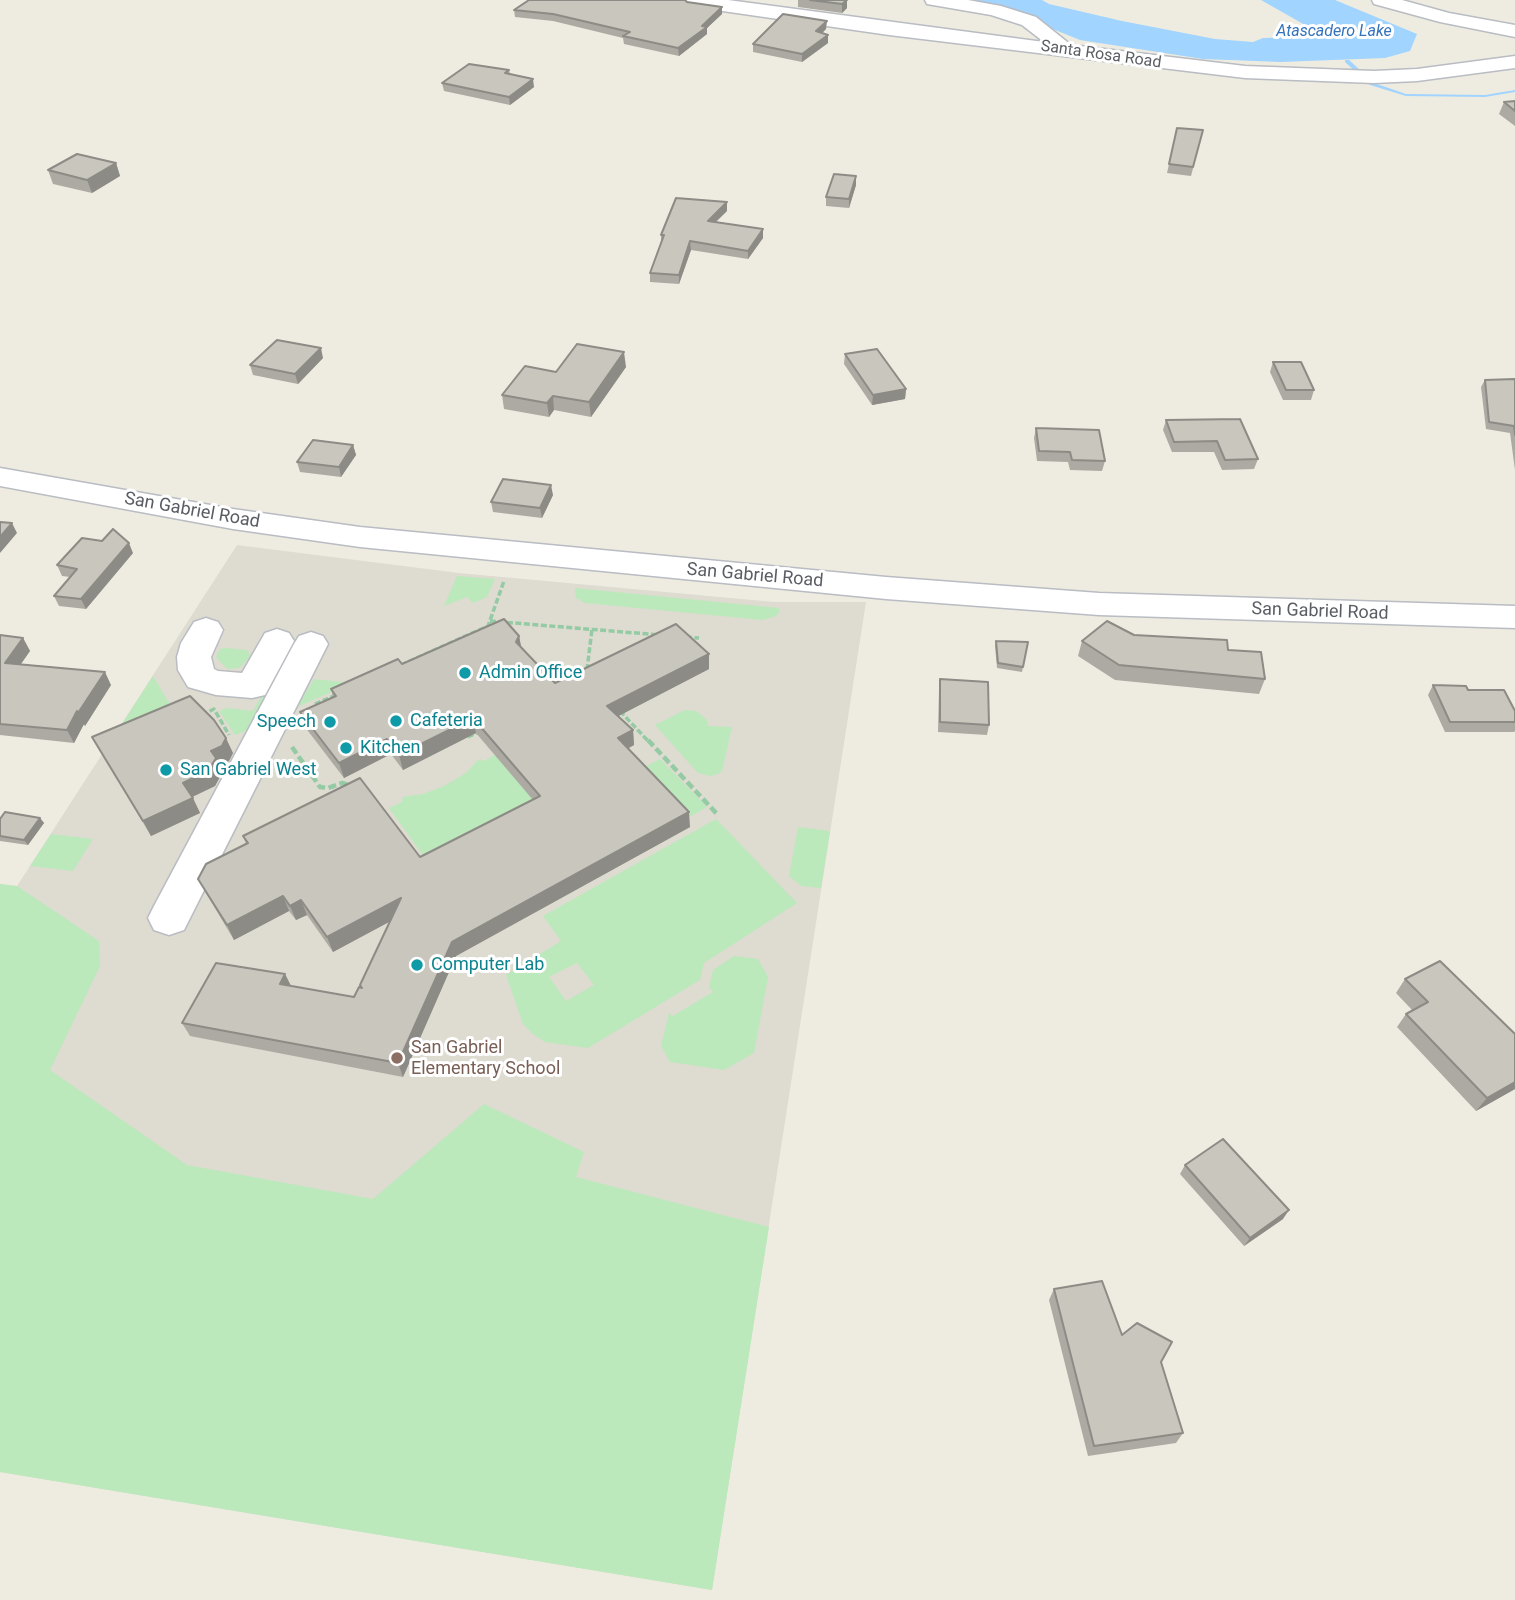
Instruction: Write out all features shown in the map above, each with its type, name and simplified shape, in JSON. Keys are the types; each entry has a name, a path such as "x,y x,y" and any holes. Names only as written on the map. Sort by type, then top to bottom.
{"street":[{"name":"Santa Rosa Road","path":"688,0 889,29 1209,69 1338,77 1417,75 1515,62"},
{"path":"934,0 994,10 1028,21 1068,51"},
{"path":"1381,0 1447,18 1515,31"},
{"name":"San Gabriel Road","path":"0,477 233,519 360,537 899,589 1099,604 1515,617"},
{"path":"169,918 294,643 252,686 216,683 201,678 196,670 194,657 206,629"}],"path":[{"path":"394,668 488,626 504,581"},
{"path":"490,621 672,636"},
{"path":"592,629 587,677 598,671"},
{"path":"650,640 659,635"},
{"path":"686,637 699,638"},
{"path":"313,705 347,690"},
{"path":"615,707 717,814"},
{"path":"201,715 214,709 232,742"},
{"path":"468,737 492,726"},
{"path":"289,743 320,787 328,788 342,783 361,789"}],"shaded area":[{"name":"San Gabriel Elementary School","path":"237,545 459,573 774,602 866,602 712,1590 0,1472 0,884 17,886"}],"green space":[{"path":"457,576 495,579 487,597 473,603 467,597 444,606"},
{"path":"575,588 779,608 779,612 776,616 763,620 585,603 576,598"},
{"path":"220,649 247,650 251,656 239,668 227,669 216,657"},
{"path":"290,655 256,727 235,735 219,711 227,708 253,711 284,656"},
{"path":"153,676 178,718 105,750"},
{"path":"314,679 352,683 297,707"},
{"path":"685,710 696,711 707,720 708,726 732,727 722,771 718,774 710,776 698,773 655,725"},
{"path":"495,755 542,810 432,868 389,808 402,802 403,797 423,794 444,786 466,773 479,759 484,761"},
{"path":"660,759 707,807 684,820 637,771"},
{"path":"716,819 797,903 704,963 700,980 588,1048 545,1042 533,1034 523,1024 506,975 561,941 543,916","holes":["577,963 594,985 566,1001 549,977"]},
{"path":"798,827 830,831 821,888 801,886 789,876"},
{"path":"51,834 93,839 73,871 30,866"},
{"path":"0,884 17,886 99,941 100,966 50,1070 187,1165 373,1199 484,1104 584,1152 576,1177 769,1227 712,1590 0,1472"},
{"path":"734,956 758,959 768,977 754,1053 724,1070 670,1062 661,1046 669,1013 673,1016 713,992 709,987 713,970"}],"water":[{"name":"Atascadero Lake","path":"952,0 1042,0 1122,21 1215,39 1253,42 1263,38 1298,37 1305,25 1261,0 1335,0 1417,34 1410,51 1385,58 1281,62 1203,59 1080,40 1003,9"}],"building":[{"path":"529,0 685,0 722,7 702,26 707,27 678,48 623,36 630,32 553,14 514,10"},
{"path":"810,0 847,0 842,4"},
{"path":"783,14 827,21 816,31 828,35 802,54 753,44"},
{"path":"469,64 509,70 505,73 533,79 509,97 442,83"},
{"path":"1515,101 1515,111 1504,102"},
{"path":"1177,128 1203,130 1193,167 1169,164"},
{"path":"77,154 116,163 87,180 48,170"},
{"path":"834,174 856,176 849,199 826,197"},
{"path":"676,198 727,202 708,221 763,229 748,251 690,241 679,275 650,273"},
{"path":"277,340 321,348 295,374 250,365"},
{"path":"577,344 624,352 589,402 553,396 547,403 502,395 525,366 556,372"},
{"path":"877,349 906,389 873,395 845,354"},
{"path":"1273,362 1301,362 1314,390 1286,390"},
{"path":"1515,379 1515,435 1514,426 1489,422 1485,380"},
{"path":"1240,419 1258,459 1225,460 1217,441 1174,442 1166,420"},
{"path":"1036,428 1099,430 1105,461 1072,460 1070,452 1039,451"},
{"path":"313,440 353,445 339,467 297,462"},
{"path":"503,479 551,485 540,508 491,502"},
{"path":"0,522 12,523 0,537"},
{"path":"113,529 129,543 81,599 54,596 77,569 57,565 82,538 102,541"},
{"path":"504,619 519,636 516,642 555,683 676,624 709,654 607,706 633,730 618,738 689,812 452,942 398,1063 182,1023 216,963 285,974 280,984 354,997 359,987 362,988 360,985 401,898 327,937 301,900 290,906 283,896 227,925 198,879 206,864 248,843 243,836 360,778 420,857 540,796 473,718 399,755 387,739 339,763 300,712 336,696 331,689 398,659 402,664"},
{"path":"1107,621 1134,635 1227,640 1228,650 1261,652 1265,679 1119,665 1082,641"},
{"path":"0,635 23,638 5,663 105,672 67,730 0,724"},
{"path":"996,641 1028,642 1023,667 998,663"},
{"path":"940,679 988,682 989,725 940,722"},
{"path":"1433,685 1466,686 1468,690 1504,690 1515,711 1515,722 1450,722"},
{"name":"San Gabriel West","path":"190,696 214,720 226,738 222,746 211,751 216,758 208,771 183,783 193,798 143,821 92,737"},
{"path":"5,812 40,818 24,840 0,836 0,819"},
{"path":"1440,961 1515,1034 1515,1082 1487,1098 1406,1014 1428,1002 1405,979"},
{"path":"1223,1139 1289,1210 1250,1238 1185,1165"},
{"path":"1102,1281 1122,1335 1137,1323 1172,1342 1161,1362 1183,1433 1094,1446 1054,1289"}],"waterway":[{"path":"1347,61 1372,84 1406,95 1485,96 1515,91"}],"place":[{"name":"Admin Office","path":"465,673"},
{"name":"Cafeteria","path":"396,721"},
{"name":"Speech","path":"330,722"},
{"name":"Kitchen","path":"346,748"},
{"name":"San Gabriel West","path":"166,770"},
{"name":"Computer Lab","path":"417,965"},
{"name":"San Gabriel Elementary School","path":"397,1058"}]}
